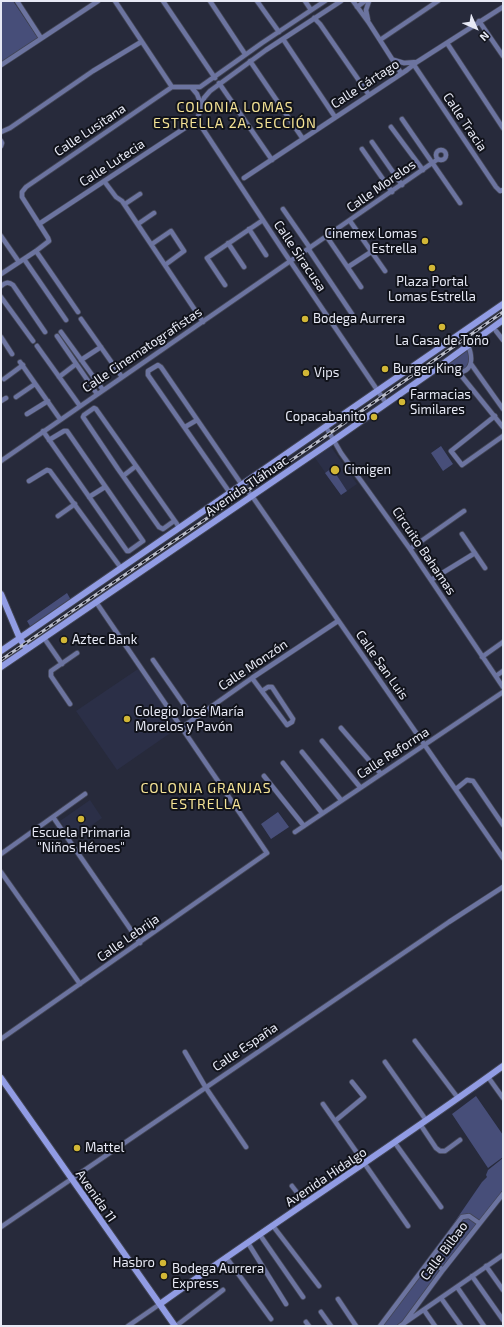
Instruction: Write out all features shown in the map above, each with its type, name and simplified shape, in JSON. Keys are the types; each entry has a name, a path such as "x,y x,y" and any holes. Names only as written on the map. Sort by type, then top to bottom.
{"main road":[{"name":"Avenida Tláhuac","path":"1,651 503,304"},
{"name":"Avenida Tláhuac","path":"1,667 334,440 503,320"},
{"path":"1,594 20,639 27,648"},
{"name":"Avenida Hidalgo","path":"160,1304 226,1257 364,1164 503,1066"},
{"name":"Avenida 11","path":"1,1078 175,1326"}],"street":[{"path":"17,1 41,38"},
{"path":"1,66 98,1"},
{"path":"115,1 172,87 187,86 192,88 200,87 214,78 245,54 325,1"},
{"path":"163,1 214,78"},
{"path":"210,1 245,54"},
{"path":"257,1 279,32"},
{"path":"304,1 311,10"},
{"path":"197,120 201,104 207,93 266,50 341,1"},
{"path":"353,1 401,73"},
{"path":"357,7 365,1"},
{"path":"369,1 366,14 369,23"},
{"path":"380,40 438,1"},
{"name":"Calle Cártago","path":"244,178 447,42 503,7"},
{"path":"314,18 320,24 369,94"},
{"path":"479,21 503,56"},
{"path":"283,39 336,117"},
{"path":"1,132 10,128 93,71 141,42"},
{"path":"447,42 503,128"},
{"path":"262,43 266,50"},
{"name":"Calle Cártago","path":"393,59 404,63 416,63"},
{"path":"250,61 303,139"},
{"name":"Calle Tracia","path":"416,63 496,187 501,190"},
{"path":"219,84 272,160"},
{"name":"Calle Lusitana","path":"39,224 22,197 22,192 26,187 172,87"},
{"path":"192,88 198,96 201,104"},
{"path":"402,119 460,203"},
{"name":"Calle Lutecia","path":"39,224 197,120"},
{"name":"Calle Siracusa","path":"197,120 386,403"},
{"path":"391,127 423,170"},
{"path":"1,141 1,146"},
{"path":"372,142 402,185"},
{"path":"362,149 392,192"},
{"name":"Calle Morelos","path":"296,258 438,159"},
{"path":"104,181 116,197 125,204 203,322"},
{"path":"125,204 140,194"},
{"path":"283,209 352,314"},
{"path":"138,224 154,213"},
{"path":"225,285 207,258 263,220"},
{"path":"350,221 385,271"},
{"path":"1,274 49,241 39,224"},
{"path":"249,229 266,255"},
{"path":"152,244 171,231 184,251 165,264"},
{"path":"1,236 19,262"},
{"path":"327,237 362,287"},
{"path":"228,243 244,267"},
{"path":"36,251 78,312"},
{"path":"348,267 372,252"},
{"name":"Calle Cinematografistas","path":"1,461 296,258"},
{"path":"24,259 66,320"},
{"path":"2,284 10,283 13,285 45,332"},
{"path":"1,297 33,341"},
{"path":"81,319 122,377"},
{"path":"496,331 503,340"},
{"path":"61,332 103,390"},
{"path":"57,336 97,394"},
{"path":"1,337 12,354"},
{"path":"460,374 471,364 472,357 468,345"},
{"path":"37,346 80,406"},
{"path":"81,360 101,347"},
{"path":"4,379 21,364 60,419"},
{"path":"59,377 76,364"},
{"path":"471,364 503,409"},
{"name":"Calle San Luis","path":"185,427 148,374 148,371 158,365 161,367 242,485 252,496 503,858"},
{"path":"440,366 448,371 460,374 503,427"},
{"path":"16,397 35,384"},
{"path":"1,401 6,398"},
{"path":"27,414 48,401"},
{"path":"174,521 163,529 159,528 83,417 84,414 94,408 96,409 179,528"},
{"path":"495,416 451,451 462,465 503,436"},
{"path":"197,420 185,427 230,493"},
{"name":"Circuito Bahamas","path":"326,427 503,687"},
{"path":"43,431 49,440 127,551 129,552 143,540 67,432 64,431 49,440"},
{"path":"123,476 136,466"},
{"path":"29,481 47,470 50,471 122,568"},
{"path":"89,497 105,487"},
{"path":"58,516 75,504"},
{"path":"410,549 464,511"},
{"path":"462,534 485,568"},
{"path":"431,580 475,553"},
{"path":"96,602 181,728"},
{"name":"Calle Monzón","path":"181,728 252,678 338,621"},
{"path":"44,638 62,664"},
{"path":"482,657 503,642"},
{"path":"70,704 51,676 52,671 77,653"},
{"path":"153,660 194,719"},
{"path":"496,676 503,671"},
{"path":"252,678 262,692 287,725 292,722 293,719 272,687 268,687 262,692"},
{"name":"Calle Reforma","path":"295,832 503,692"},
{"name":"Calle Lebrija","path":"1,1039 267,854 181,728"},
{"path":"341,728 381,774"},
{"path":"322,740 360,788"},
{"path":"302,752 341,800"},
{"path":"283,763 322,813"},
{"path":"264,776 304,826"},
{"path":"456,789 467,780 473,781 503,825"},
{"path":"1,854 85,794"},
{"path":"53,817 140,943"},
{"path":"1,872 80,984"},
{"name":"Calle España","path":"1,1227 449,922 503,887"},
{"path":"415,1041 458,1098"},
{"path":"185,1052 206,1088 246,1147"},
{"path":"386,1062 423,1122 436,1148 440,1151 445,1151 460,1140"},
{"path":"488,1077 503,1098"},
{"path":"335,1121 364,1097 352,1082"},
{"path":"323,1104 408,1226"},
{"path":"395,1142 441,1207"},
{"path":"292,1186 305,1203"},
{"name":"Calle Bilbao","path":"402,1324 442,1270 503,1194"},
{"name":"Calle Bilbao","path":"380,1326 462,1217 469,1216 479,1224"},
{"path":"273,1226 319,1286"},
{"path":"260,1235 303,1297"},
{"path":"248,1243 286,1304"},
{"name":"Calle Bilbao","path":"402,1324 503,1255"},
{"path":"226,1257 271,1319"},
{"path":"430,1260 442,1270"},
{"path":"486,1266 503,1290"},
{"path":"472,1276 503,1320"},
{"path":"457,1286 484,1326"},
{"path":"175,1326 224,1290"},
{"path":"441,1298 461,1326"},
{"path":"338,1299 356,1326"},
{"path":"128,1326 160,1304"},
{"path":"424,1310 435,1326"},
{"path":"321,1312 331,1326"}],"shaded area":[{"path":"1,1 13,1 38,38 1,64"},
{"path":"467,348 470,361 466,369 454,370 443,365"},
{"name":"Cimigen","path":"329,444 357,484 341,495 313,455"},
{"path":"441,446 453,464 443,471 431,453"},
{"path":"332,468 347,491 341,495 325,473"},
{"path":"67,593 71,600 31,628 27,621"},
{"name":"Colegio José María Morelos y Pavón","path":"138,669 179,727 117,770 76,711"},
{"name":"Escuela Primaria \"Niños Héroes\"","path":"90,800 102,818 72,839 60,821"},
{"path":"278,812 289,827 271,839 261,824"},
{"path":"476,1096 503,1135 503,1157 488,1168 452,1114"},
{"path":"503,1158 503,1191 402,1322 396,1326 383,1326 482,1182 487,1177 486,1175 488,1170"}],"railway":[{"path":"1,660 283,466 503,312"}],"place":[{"name":"Cinemex Lomas Estrella","path":"425,241"},
{"name":"Plaza Portal Lomas Estrella","path":"432,268"},
{"name":"Bodega Aurrera","path":"305,319"},
{"name":"La Casa de Toño","path":"442,327"},
{"name":"Burger King","path":"385,369"},
{"name":"Vips","path":"306,373"},
{"name":"Farmacias Similares","path":"402,402"},
{"name":"Copacabanito","path":"374,417"},
{"name":"Cimigen","path":"335,470"},
{"name":"Aztec Bank","path":"64,640"},
{"name":"Colegio José María Morelos y Pavón","path":"127,719"},
{"name":"Escuela Primaria \"Niños Héroes\"","path":"81,819"},
{"name":"Mattel","path":"77,1148"},
{"name":"Hasbro","path":"163,1263"},
{"name":"Bodega Aurrera Express","path":"164,1276"}],"district":[{"name":"COLONIA LOMAS ESTRELLA 2A. SECCIÓN","path":"235,116"},
{"name":"COLONIA GRANJAS ESTRELLA","path":"206,796"}]}
